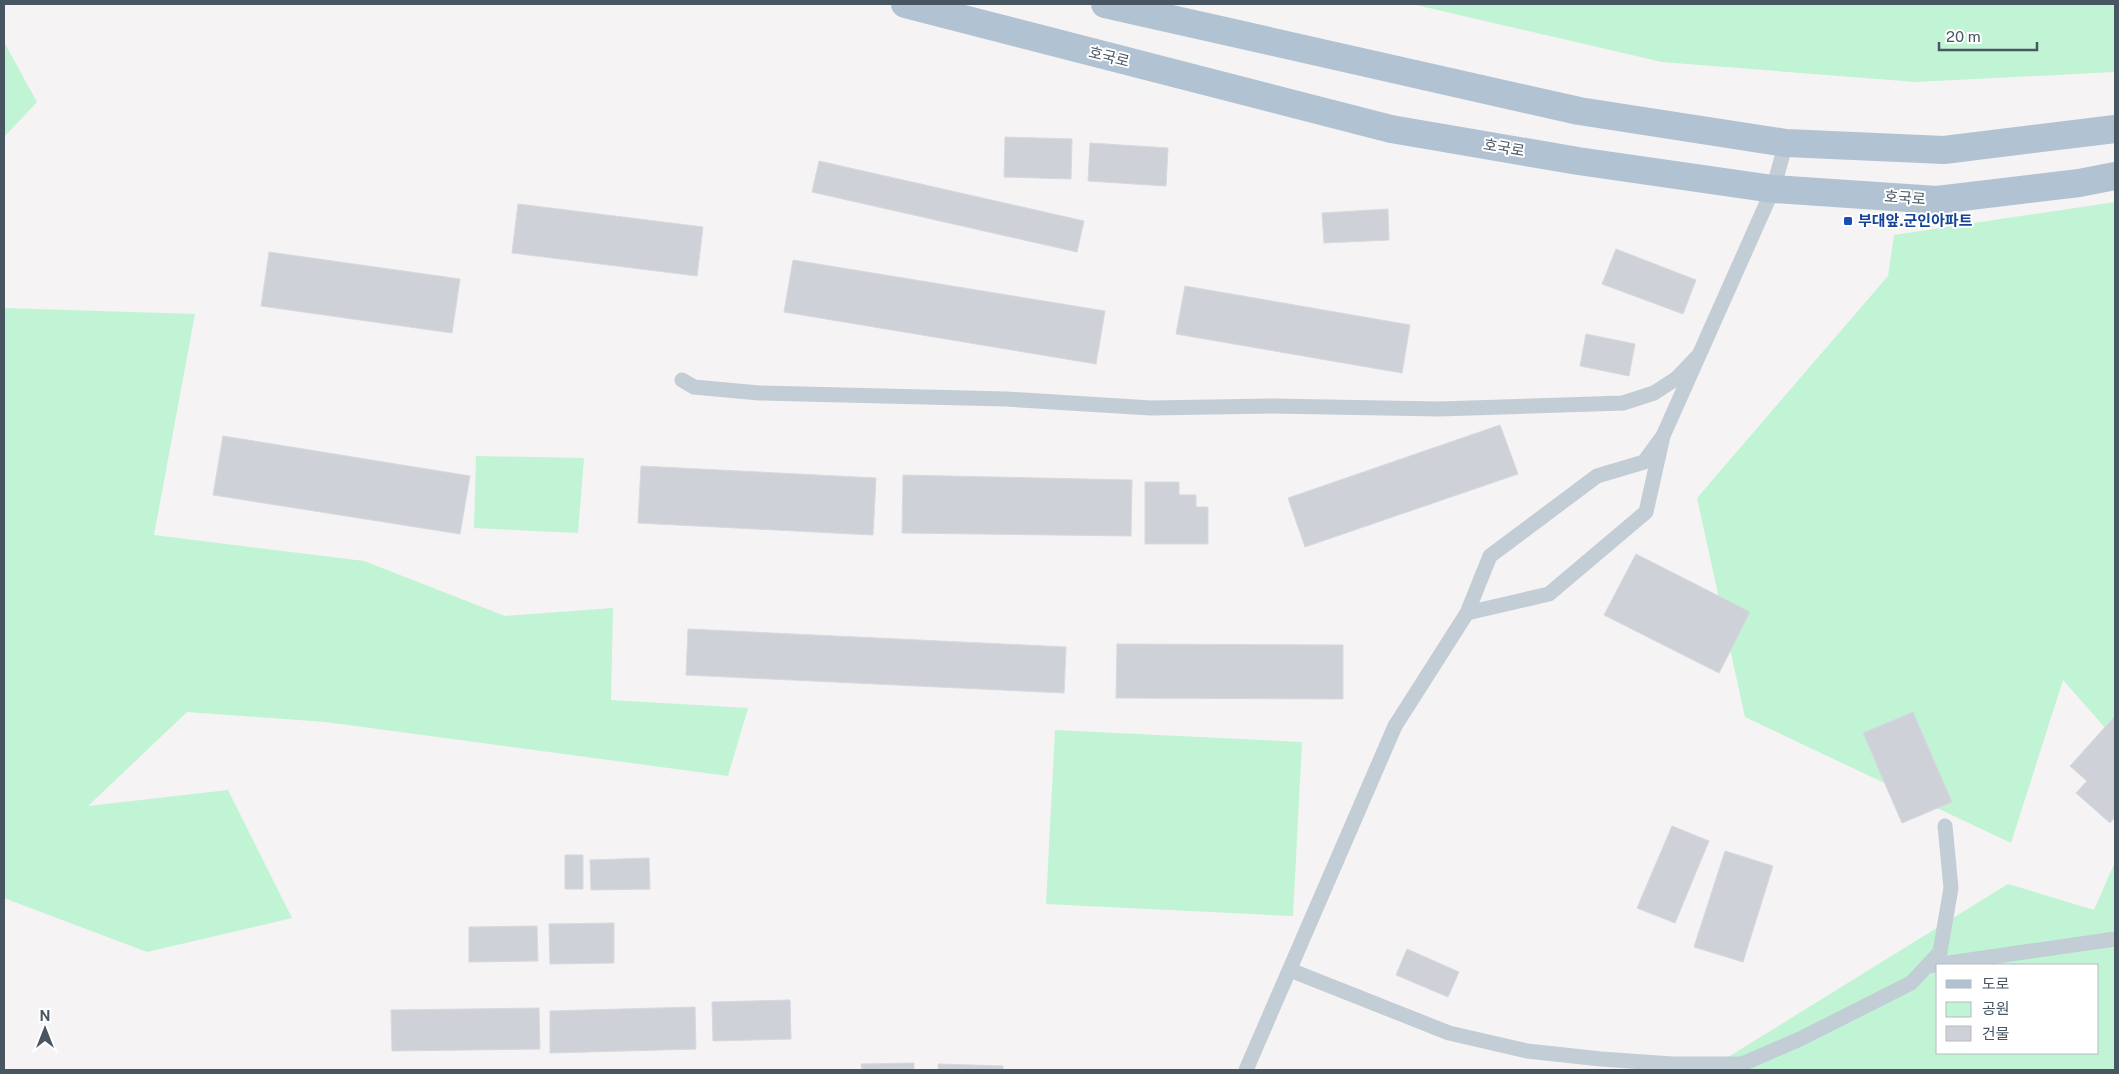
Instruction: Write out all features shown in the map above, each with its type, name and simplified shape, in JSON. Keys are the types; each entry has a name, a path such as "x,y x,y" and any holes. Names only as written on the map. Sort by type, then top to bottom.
{"main road":[{"name":"호국로","path":"904,4 1391,129 1578,161 1773,189 1938,200 2080,184 2115,176"},
{"path":"1105,4 1579,112 1786,143 1944,150 2115,129"}],"lane":[{"path":"1467,613 1549,594 1646,512 1663,436 1773,189 1786,143"},
{"path":"682,380 694,387 759,394 1006,399 1151,408 1273,406 1439,409 1623,403 1654,394 1677,378 1698,356"},
{"path":"1246,1070 1395,726 1467,613 1490,556 1597,476 1644,462 1663,436"},
{"path":"1290,970 1449,1033 1527,1051 1672,1064 1742,1064 1864,1008 1911,983 1940,952 1951,888 1945,826"},
{"path":"1942,964 2115,939"},
{"path":"1928,966 1936,965"}],"green space":[{"path":"1412,4 2115,4 2115,72 1916,82 1662,62"},
{"path":"4,42 37,102 4,137"},
{"path":"2115,202 2115,739 2063,680 2011,843 1745,717 1697,498 1888,276 1894,235"},
{"path":"4,308 195,314 154,535 364,561 505,616 613,608 611,700 748,708 728,776 326,722 187,712 88,806 228,790 292,918 147,952 4,898"},
{"path":"476,456 584,458 578,533 474,528"},
{"path":"1055,730 1302,742 1293,916 1046,904"},
{"path":"2115,862 2115,1070 1707,1070 2008,884 2094,910"}],"building":[{"path":"1005,137 1072,139 1071,179 1004,177"},
{"path":"1090,143 1168,148 1166,186 1088,181"},
{"path":"819,161 1084,221 1077,252 812,192"},
{"path":"518,204 703,227 697,276 512,253"},
{"path":"1388,209 1389,240 1324,243 1322,213"},
{"path":"1616,249 1696,280 1683,314 1602,284"},
{"path":"269,252 460,279 452,333 261,306"},
{"path":"793,260 1105,311 1096,364 784,312"},
{"path":"1185,286 1410,325 1402,373 1176,334"},
{"path":"1586,334 1635,344 1629,376 1580,366"},
{"path":"1500,425 1518,474 1305,547 1288,498"},
{"path":"223,436 470,476 460,534 213,495"},
{"path":"641,466 876,478 873,535 638,523"},
{"path":"903,475 1132,480 1131,536 902,533"},
{"path":"1145,482 1179,482 1179,495 1196,495 1196,507 1208,507 1208,544 1145,544"},
{"path":"1636,554 1750,612 1719,673 1604,615"},
{"path":"688,629 1066,647 1064,693 686,675"},
{"path":"1117,644 1343,645 1343,699 1116,698"},
{"path":"1913,712 1952,802 1902,823 1863,733"},
{"path":"2115,716 2115,817 2110,823 2076,793 2087,781 2070,766"},
{"path":"1672,826 1709,841 1675,923 1637,908"},
{"path":"1725,851 1773,866 1743,962 1694,947"},
{"path":"565,855 583,855 583,889 565,889"},
{"path":"649,858 650,889 591,890 590,860"},
{"path":"614,923 614,963 550,964 549,924"},
{"path":"537,926 538,961 469,962 469,927"},
{"path":"1407,949 1459,972 1448,997 1396,975"},
{"path":"790,1000 791,1039 713,1041 712,1002"},
{"path":"695,1007 696,1049 550,1053 550,1011"},
{"path":"539,1008 540,1049 392,1051 391,1010"},
{"path":"914,1063 914,1070 862,1070 861,1064"},
{"path":"938,1064 1003,1066 1003,1070 938,1070"}],"place":[{"name":"부대앞.군인아파트","path":"1848,221"}]}
